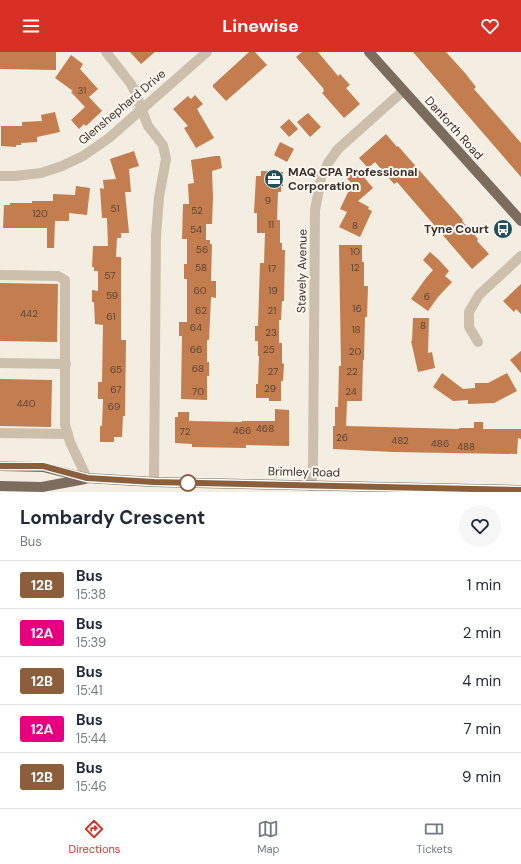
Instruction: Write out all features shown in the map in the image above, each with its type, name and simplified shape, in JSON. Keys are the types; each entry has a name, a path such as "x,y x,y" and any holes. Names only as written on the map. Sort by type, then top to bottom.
{"main road":[{"name":"Danforth Road","path":"369,52 521,221"},
{"name":"Brimley Road","path":"0,466 43,466 87,478 154,482 440,490 521,490"},
{"name":"Brimley Road","path":"0,486 42,487 87,478"}],"street":[{"path":"106,52 131,84 148,126 163,145 166,159 159,197 156,236 154,482"},
{"name":"Glenshephard Drive","path":"0,176 41,173 62,166 84,156 109,138 207,52"},
{"name":"Stavely Avenue","path":"311,486 313,466 315,210 321,178 328,163 338,149 403,91"},
{"path":"478,342 469,327 469,312 479,294 521,256"},
{"path":"0,275 58,276 65,280 65,425 87,478"},
{"path":"0,363 66,364"},
{"path":"0,433 68,434"}],"building":[{"path":"0,52 56,52 56,70 0,69"},
{"path":"130,52 155,52 141,64"},
{"path":"249,52 255,52 267,65 226,101 213,87 213,85"},
{"path":"302,52 318,52 338,76 340,74 350,85 346,88 360,104 344,118 322,93 324,91 323,88 296,57"},
{"path":"413,52 446,52 465,73 476,87 474,89 521,143 521,177"},
{"path":"71,55 83,64 80,69 98,89 89,97 102,111 86,126 84,124 79,129 71,120 85,107 71,92 73,91 55,78"},
{"path":"195,95 203,104 197,109 214,138 196,148 184,128 188,126 173,109 188,96 191,99"},
{"path":"55,112 60,132 37,137 37,142 21,143 21,145 16,145 16,147 1,146 1,126 22,126 22,122 42,121 41,115"},
{"path":"308,113 321,127 310,137 297,122"},
{"path":"289,119 298,129 289,137 280,127"},
{"path":"386,134 463,220 462,221 478,239 477,241 489,254 472,269 397,182 394,184 375,162 368,168 359,158"},
{"path":"280,142 294,149 287,162 274,155"},
{"path":"134,151 139,166 129,169 131,192 125,192 129,233 121,233 121,238 117,238 116,257 121,257 121,340 126,340 125,416 123,416 122,437 114,437 114,442 100,442 103,399 98,399 98,382 102,382 103,325 95,324 94,302 92,302 92,290 98,291 98,271 94,271 94,267 92,267 93,246 108,246 107,218 102,218 100,188 104,189 103,180 116,179 110,159"},
{"path":"220,156 222,168 212,171 212,224 206,224 206,240 210,240 210,244 212,244 211,281 216,281 216,298 211,297 209,340 207,340 207,362 209,362 209,376 207,376 207,400 181,399 182,336 179,336 179,322 187,322 187,279 184,279 184,264 187,264 187,239 182,239 183,204 189,204 188,184 194,183 191,160"},
{"path":"357,169 373,188 358,201 369,207 368,209 372,211 360,237 339,227 347,212 340,209 352,184 347,178"},
{"path":"261,171 283,172 283,186 281,186 281,192 278,192 277,220 280,220 280,243 282,243 282,250 285,250 284,301 282,301 281,320 279,320 279,343 282,343 282,363 284,364 283,381 281,381 281,401 269,401 269,398 256,398 259,356 258,341 255,341 255,326 258,326 260,263 264,263 265,233 257,233 257,213 254,213 256,176 261,176"},
{"path":"76,186 90,188 87,215 69,213 69,221 55,221 54,248 47,248 47,228 3,228 4,205 10,205 10,203 32,203 32,201 53,201 53,194 75,195"},
{"path":"339,245 362,245 364,286 368,286 367,317 365,317 362,401 347,401 346,426 459,429 474,428 474,422 483,422 483,429 521,429 521,439 518,438 517,454 393,452 333,449 333,426 335,426 335,407 338,407 339,366 341,366"},
{"path":"430,252 449,271 445,276 452,282 438,297 428,311 411,299 433,270 423,260"},
{"path":"0,283 58,284 57,342 0,341"},
{"path":"521,284 521,314 516,309 514,312 503,301"},
{"path":"413,318 429,318 428,353 432,352 435,368 418,372 411,341"},
{"path":"521,351 521,373 510,360"},
{"path":"442,373 463,389 475,388 475,383 488,383 507,373 517,391 494,403 468,404 468,400 453,401 433,387"},
{"path":"0,379 52,380 51,427 0,426"},
{"path":"275,409 289,410 289,446 246,445 246,448 192,447 192,444 175,443 175,417 178,417 178,412 189,412 189,421 275,421"}],"bus line":[{"name":"12B","path":"0,466 43,466 87,478 154,482 521,490"}],"place":[{"name":"MAQ CPA Professional Corporation","path":"274,179"},
{"name":"Tyne Court","path":"503,229"}]}
